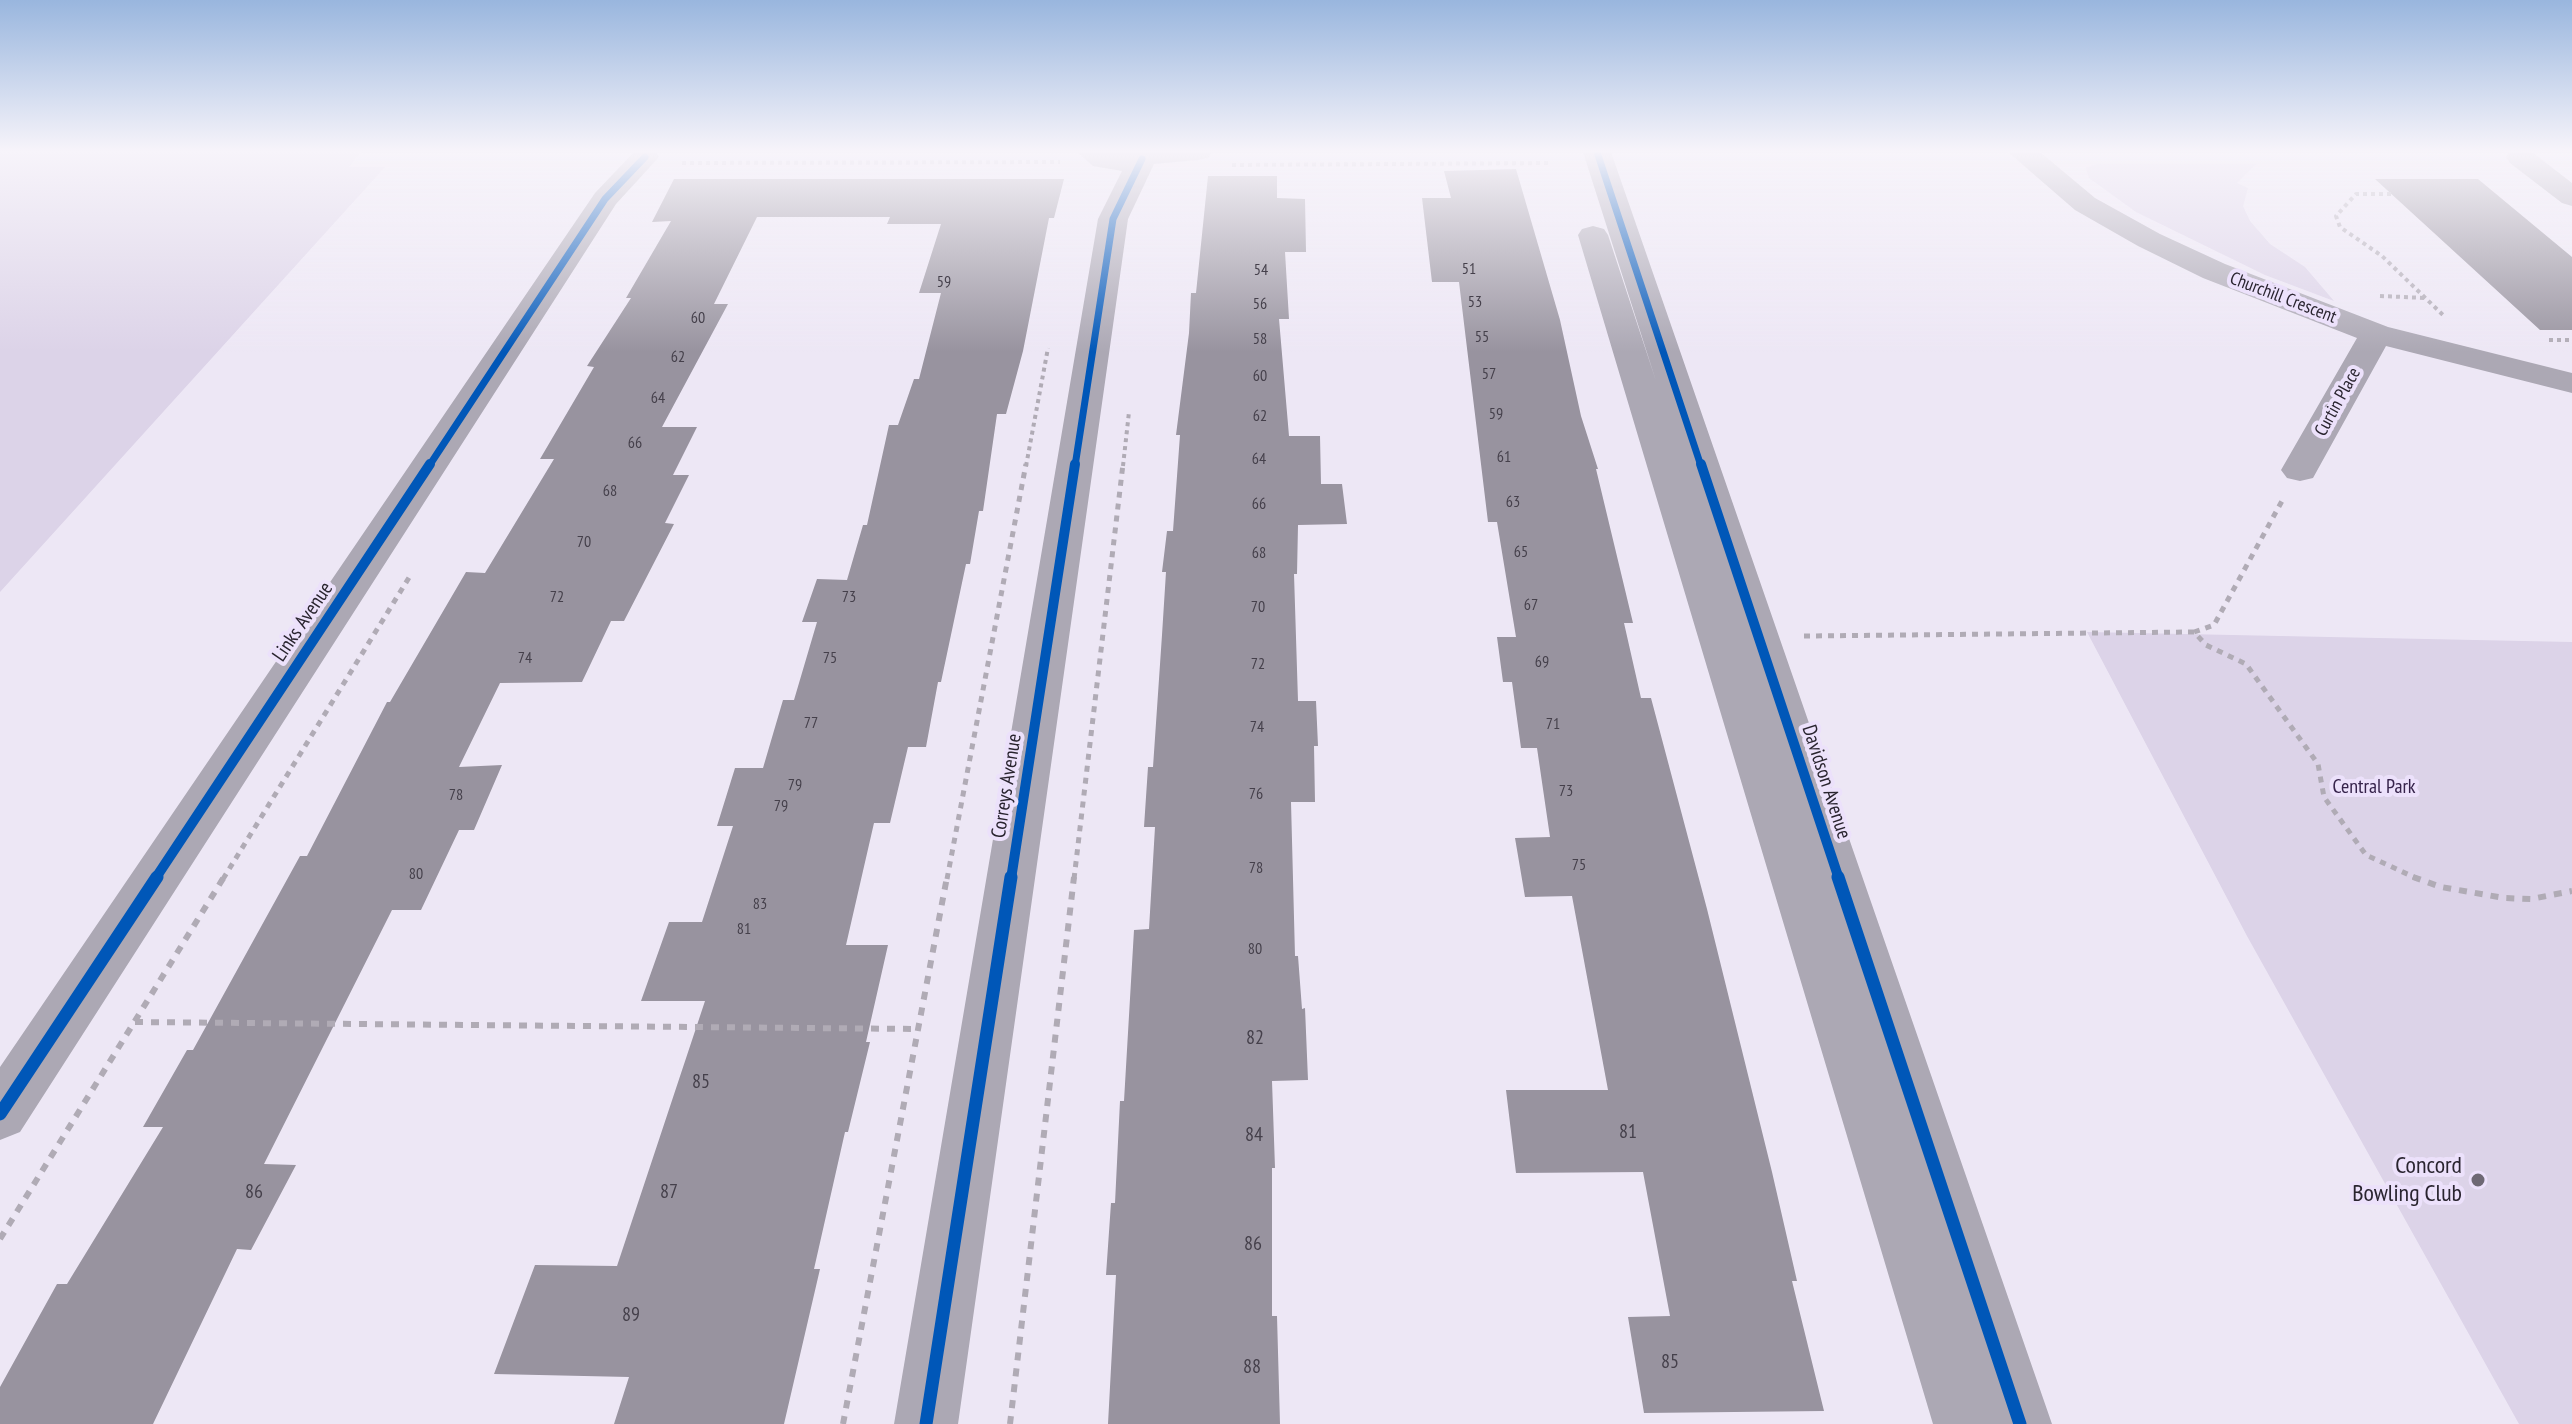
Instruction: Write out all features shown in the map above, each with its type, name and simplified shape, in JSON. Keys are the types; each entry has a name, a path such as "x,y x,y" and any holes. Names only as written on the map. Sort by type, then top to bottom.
{"street":[{"name":"Links Avenue","path":"0,1114 592,218"},
{"path":"1577,218 1965,1424"},
{"name":"Davidson Avenue","path":"1619,218 2020,1424"},
{"name":"Churchill Crescent","path":"2111,218 2214,271 2376,334 2572,383"},
{"name":"Correys Avenue","path":"926,1424 1113,219"},
{"name":"Curtin Place","path":"2300,470 2376,334"}],"path":[{"path":"2337,218 2340,227 2382,256 2447,319"},
{"path":"2379,296 2426,298"},
{"path":"843,1424 1051,334"},
{"path":"2543,340 2572,340"},
{"path":"1010,1424 1130,397"},
{"path":"1798,636 2194,632 2214,625 2300,470"},
{"path":"0,1239 416,565"},
{"path":"2194,632 2206,645 2246,664 2318,764 2324,797 2366,855 2406,875 2472,893 2531,899 2572,891"},
{"path":"134,1022 918,1029"}],"green space":[{"path":"0,218 338,218 0,592"},
{"path":"2149,218 2249,218 2270,244 2305,267 2334,301 2265,275"},
{"name":"Central Park","path":"2087,632 2572,642 2572,1424 2519,1424 2247,936"}],"building":[{"path":"654,218 756,218 714,304 728,304 662,427 697,427 673,475 689,475 665,523 674,524 624,621 611,621 582,682 500,683 459,767 502,765 474,830 459,830 421,910 392,910 264,1164 296,1165 251,1250 237,1249 153,1424 0,1424 0,1387 57,1284 67,1284 163,1127 143,1127 187,1050 193,1050 300,856 307,856 387,702 390,702 466,572 485,573 554,459 540,459 594,367 587,366 631,298 626,298 671,221 652,222"},
{"path":"889,218 1049,218 1023,351 1006,414 997,414 983,511 979,511 970,564 966,564 926,747 908,747 890,823 874,823 846,945 888,945 866,1042 870,1042 848,1132 845,1132 814,1269 820,1269 784,1424 614,1424 629,1377 494,1374 535,1265 617,1266 705,1001 641,1001 669,922 702,922 733,826 717,826 735,768 763,768 783,700 794,700 817,622 802,622 817,579 847,580 863,525 867,525 889,425 898,425 914,379 919,379 941,293 919,293 941,224 887,224"},
{"path":"1204,218 1305,218 1306,252 1285,252 1289,319 1279,319 1289,436 1320,436 1321,484 1342,484 1347,524 1298,525 1297,574 1294,574 1298,701 1316,701 1318,746 1314,746 1315,802 1291,802 1295,956 1298,956 1302,1009 1305,1008 1308,1080 1272,1081 1275,1168 1272,1168 1272,1316 1277,1316 1280,1424 1108,1424 1116,1275 1106,1275 1111,1203 1115,1203 1120,1101 1124,1101 1134,930 1149,929 1155,827 1144,827 1148,767 1153,767 1166,572 1162,572 1167,531 1173,531 1180,435 1176,435 1191,293 1196,293"},
{"path":"1424,218 1530,218 1560,320 1581,416 1598,469 1633,623 1624,623 1641,698 1651,698 1707,909 1772,1172 1797,1281 1792,1281 1824,1411 1644,1413 1628,1317 1670,1316 1643,1172 1516,1173 1506,1090 1608,1090 1572,896 1525,897 1515,838 1550,837 1537,748 1521,748 1512,682 1503,682 1497,637 1516,637 1497,522 1488,522 1459,282 1432,282"},
{"path":"2418,218 2526,218 2572,257 2572,330 2540,330"}],"cycle path":[{"path":"0,1114 592,218"},
{"path":"926,1424 1113,218"},
{"path":"1619,218 2020,1424"}],"place":[{"name":"Concord Bowling Club","path":"2478,1180"}]}
